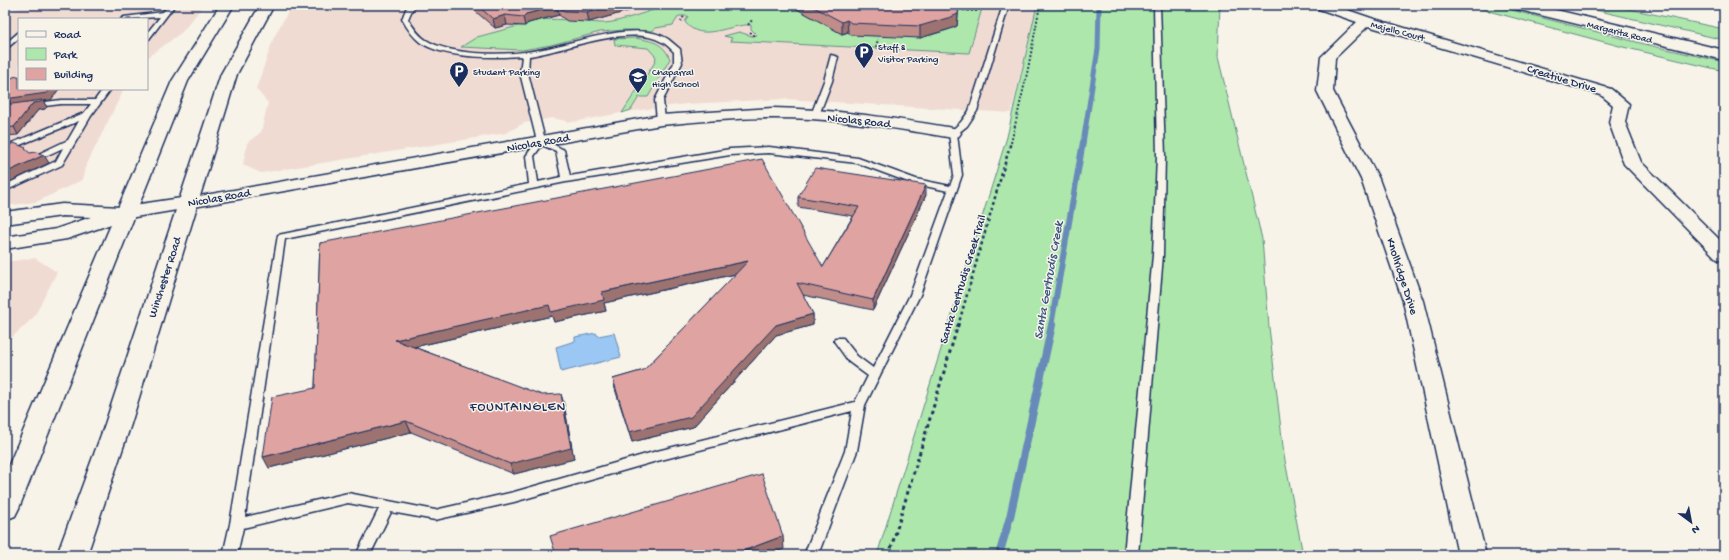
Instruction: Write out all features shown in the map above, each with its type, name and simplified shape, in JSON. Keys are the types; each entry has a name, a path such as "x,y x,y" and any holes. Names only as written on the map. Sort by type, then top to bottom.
{"main road":[{"path":"5,508 125,212 180,81 212,26 227,5"},
{"name":"Winchester Road","path":"72,555 118,424 229,74 267,5"},
{"name":"Margarita Road","path":"1517,5 1724,55"},
{"name":"Margarita Road","path":"1557,5 1724,44"},
{"name":"Nicolas Road","path":"5,218 62,210 125,212 188,203"},
{"name":"Nicolas Road","path":"5,243 60,235 125,212"}],"street":[{"name":"Majello Court","path":"1321,5 1366,21 1430,39"},
{"name":"Knollridge Drive","path":"1366,21 1328,56 1325,91 1370,179 1413,300 1472,555"},
{"name":"Creative Drive","path":"1430,39 1606,92 1621,104 1617,122 1633,164 1724,255"},
{"name":"Nicolas Road","path":"188,203 661,120 726,114 790,113 815,115 874,120 953,133"}],"lane":[{"path":"148,37 172,5"},
{"path":"414,5 409,9 405,19 419,37 436,47 458,52 526,54 613,35 647,35 668,42 677,51 678,63 659,100 658,108 661,120"},
{"path":"811,555 851,451 859,406 915,296 958,175 953,133 964,124 973,111 1006,5"},
{"path":"1131,555 1158,255 1161,156 1156,5"},
{"path":"132,18 165,14"},
{"path":"5,48 18,35"},
{"path":"526,54 524,73 541,141"},
{"path":"815,115 828,81 834,58"},
{"path":"5,188 59,163 87,115 106,90"},
{"path":"5,108 61,102 97,102"},
{"path":"5,149 87,115"},
{"path":"541,141 560,150 566,179"},
{"path":"534,185 530,156 541,141"},
{"path":"36,157 71,142"},
{"path":"230,555 237,524 281,237 534,185 730,152 769,150 858,160 914,181 953,189"},
{"path":"839,341 853,359 875,375"},
{"path":"237,524 348,498 435,515 514,497 657,456 859,406"},
{"path":"363,555 387,506"}],"path":[{"name":"Santa Gertrudis Creek Trail","path":"889,555 988,225 1012,138 1028,69 1040,5"},
{"path":"963,10 978,11"},
{"path":"681,22 684,16"},
{"path":"748,25 753,19"},
{"path":"750,32 755,36"},
{"path":"876,47 878,39"}],"shaded area":[{"path":"27,5 204,5 182,32 148,57 148,18 18,18 18,90 124,90 85,168 82,180 36,202 5,206 5,14"},
{"name":"Chaparral High School","path":"292,5 1037,5 1011,113 784,99 686,104 626,112 567,123 566,121 552,118 524,123 506,133 261,173 243,165 247,143 261,132 268,103 256,89 274,37"},
{"path":"35,258 57,272 34,317 7,342 5,349 5,262"}],"green space":[{"path":"669,5 790,5 842,34 848,32 851,35 931,35 950,29 958,12 959,5 983,5 969,53 730,41 732,38 724,36 739,32 752,36 757,35 751,29 751,25 743,25 708,32 699,31 692,28 685,22 688,16 679,16 673,25 656,28 652,31 625,30 600,32 551,45 522,50 461,47 477,37 518,26 525,26 531,22 540,20 551,19 604,23 627,18"},
{"path":"1037,5 1220,5 1218,57 1262,239 1269,327 1284,455 1303,555 877,555 1007,137"},
{"path":"1466,5 1492,5 1644,44 1724,62 1724,71 1623,47"},
{"path":"1574,5 1610,5 1724,29 1724,40"},
{"path":"635,38 656,43 664,49 670,59 648,97 639,97 631,110 622,113 655,62 656,57 648,48 615,45 614,39"}],"water":[{"path":"596,333 598,336 614,333 621,357 561,372 556,347 575,341 575,337"}],"building":[{"path":"477,5 614,5 587,12 565,11 557,6 526,14 523,17 505,15 493,19"},
{"path":"810,5 959,5 958,14 920,26 851,23 847,20 842,22"},
{"path":"18,76 18,90 49,90 47,93 5,99 5,86 13,77"},
{"path":"42,100 41,102 33,103 14,127 5,128 5,105"},
{"path":"14,143 26,148 25,149 30,153 36,152 44,155 5,173 5,147"},
{"path":"762,159 823,267 859,207 798,197 815,168 926,185 873,300 797,283 813,314 776,325 691,417 629,432 613,379 644,370 748,261 602,292 604,300 551,312 549,305 395,340 542,395 561,394 571,448 510,464 406,421 263,457 272,397 315,388 320,243"},
{"path":"762,474 783,536 732,555 556,555 550,536"},
{"path":"468,551 468,555 456,555"}],"waterway":[{"name":"Santa Gertrudis Creek","path":"1083,143 1098,49 1099,5"},
{"name":"Santa Gertrudis Creek","path":"1051,326 1083,142"},
{"name":"Santa Gertrudis Creek","path":"999,555 1010,517 1052,325"}],"place":[{"name":"Staff & Visitor Parking","path":"864,69"},
{"name":"Student Parking","path":"459,88"},
{"name":"Chaparral High School","path":"638,94"}],"district":[{"name":"FOUNTAINGLEN","path":"518,405"}]}
